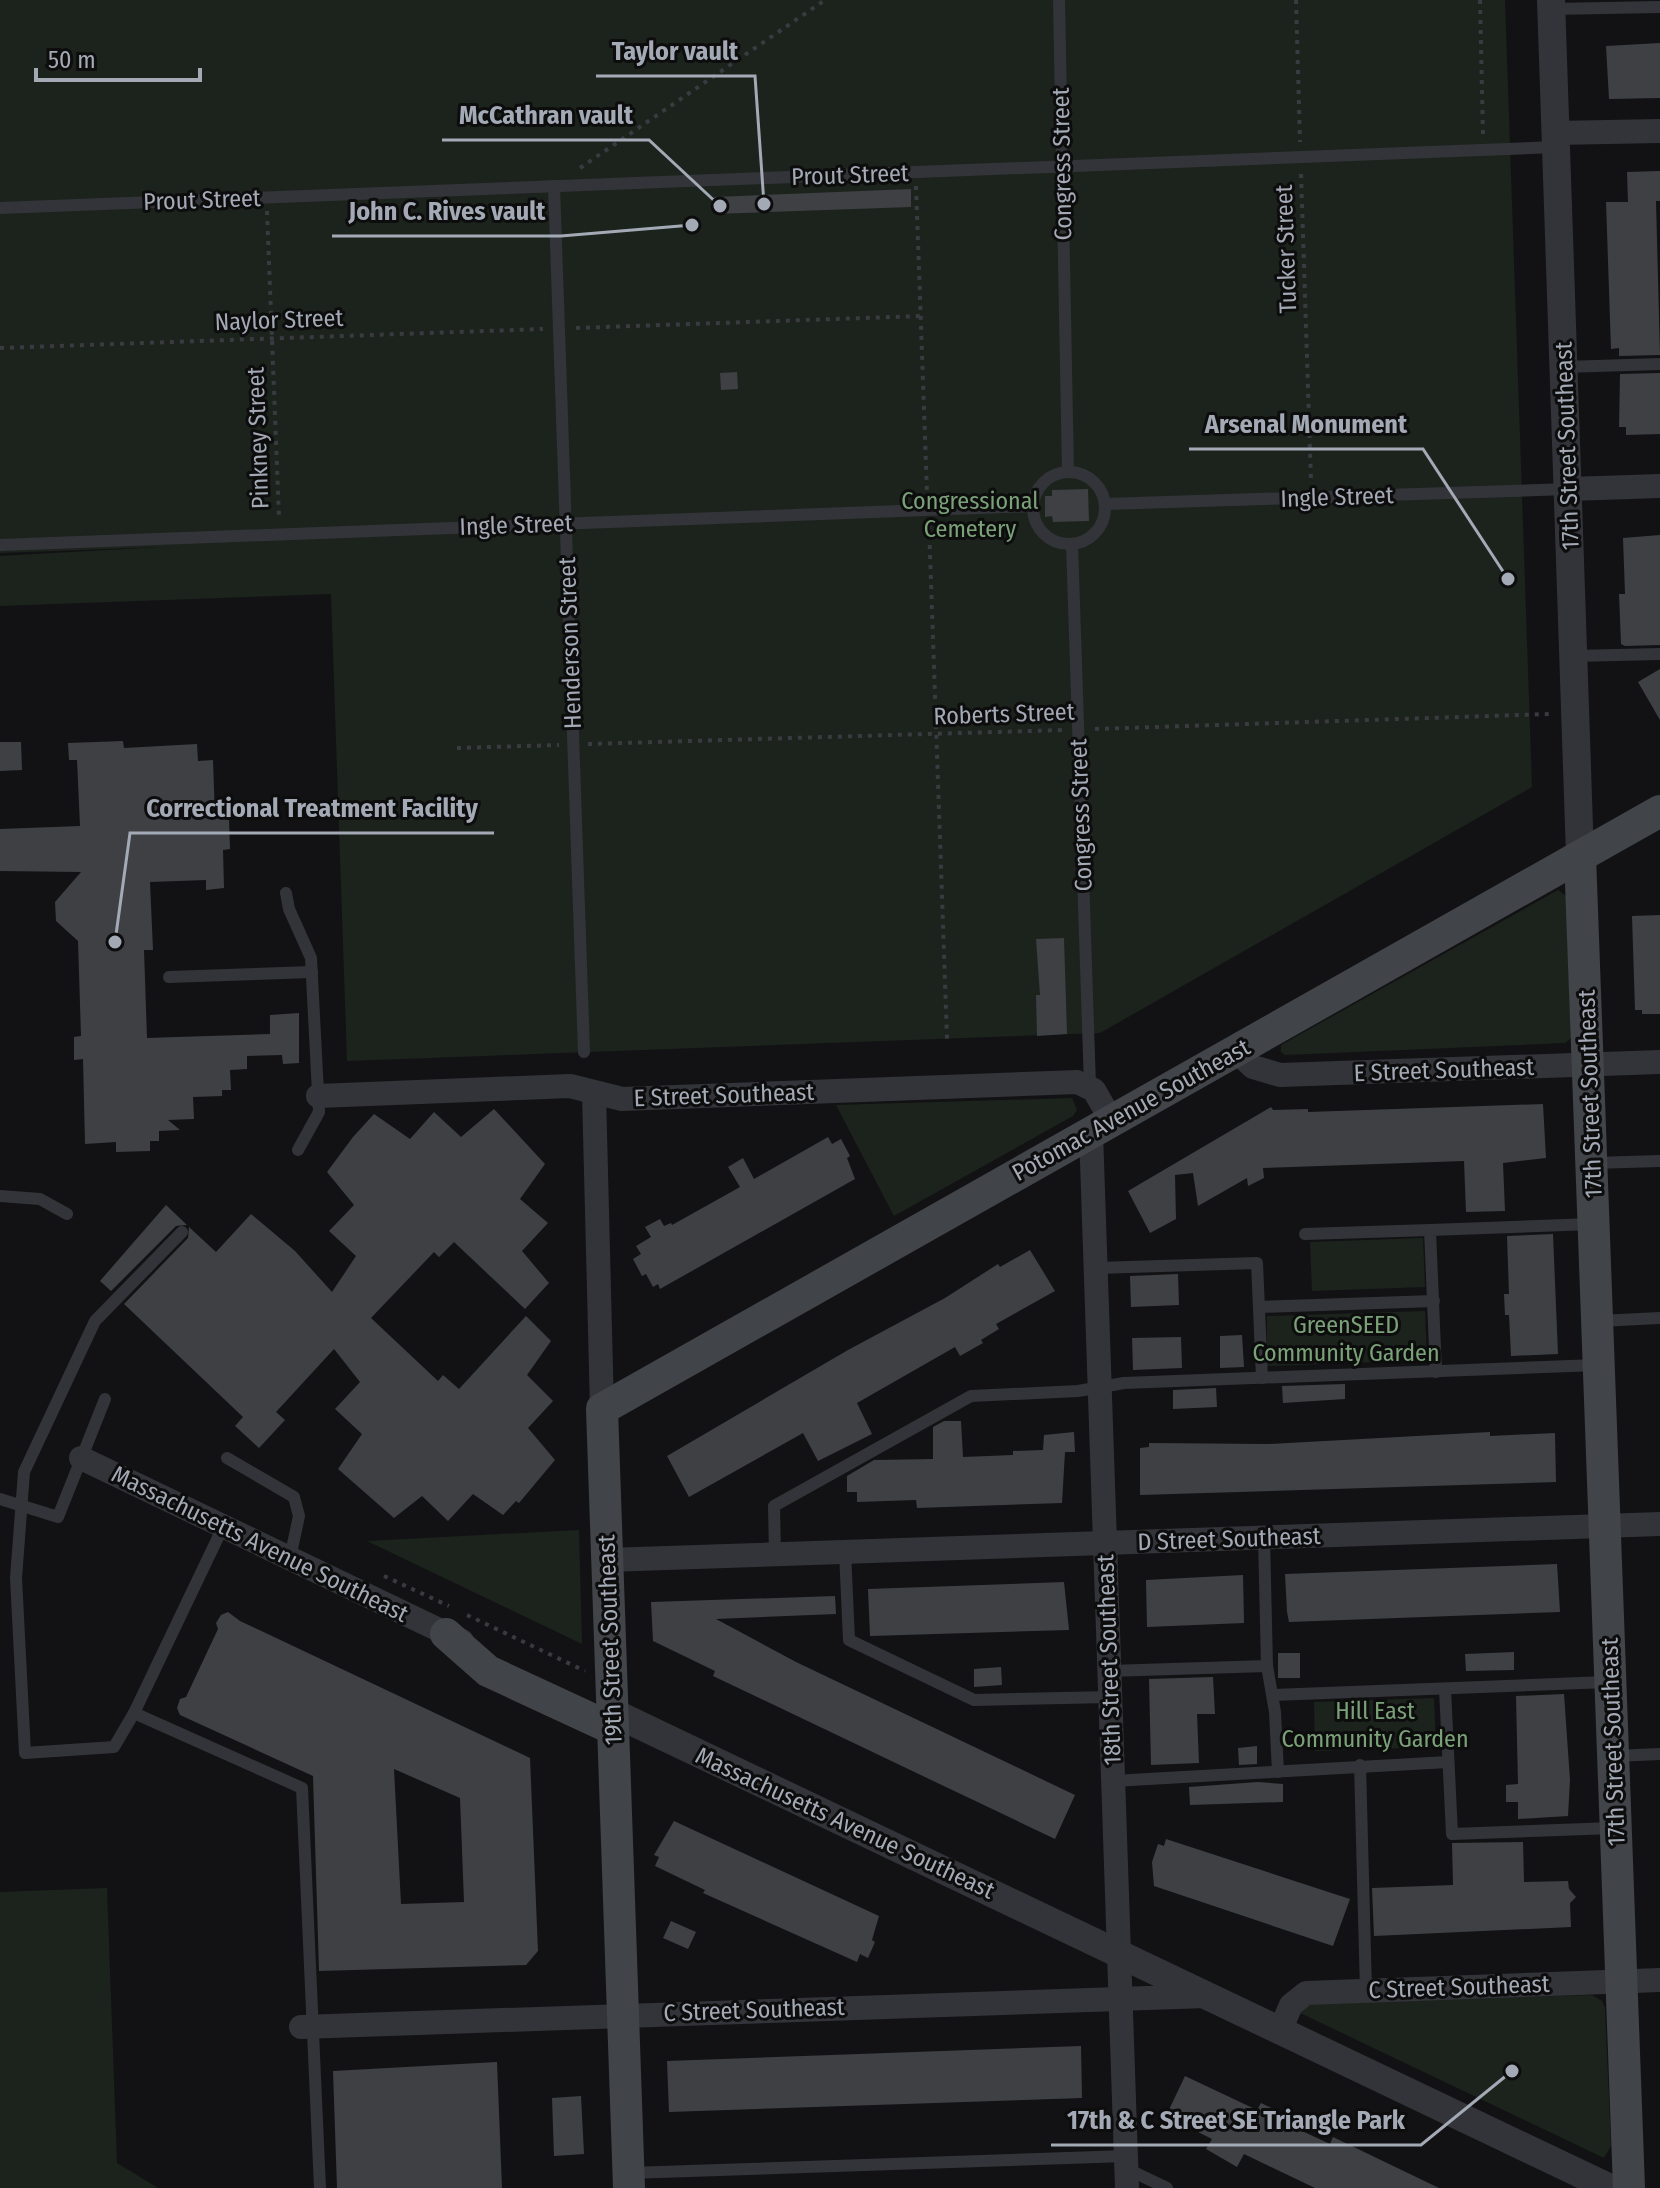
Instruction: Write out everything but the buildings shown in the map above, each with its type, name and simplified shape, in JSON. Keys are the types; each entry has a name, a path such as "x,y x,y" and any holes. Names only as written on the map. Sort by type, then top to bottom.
{"main road":[{"name":"Potomac Avenue Southeast","path":"602,1409 1660,811"},
{"name":"17th Street Southeast","path":"1580,856 1629,2188"},
{"name":"19th Street Southeast","path":"602,1409 629,2181"},
{"path":"446,1634 488,1671 613,1721"}],"street":[{"name":"17th Street Southeast","path":"1551,5 1580,856"},
{"path":"1556,140 1660,131"},
{"path":"1569,489 1660,486"},
{"name":"E Street Southeast","path":"1236,1051 1253,1067 1280,1075 1660,1062"},
{"name":"E Street Southeast","path":"318,1096 570,1086 622,1099 1070,1081 1090,1086"},
{"path":"1090,1086 1101,1126"},
{"name":"19th Street Southeast","path":"594,1093 602,1409"},
{"name":"18th Street Southeast","path":"1101,1126 1097,1268 1127,2171"},
{"name":"Massachusetts Avenue Southeast","path":"81,1458 446,1634"},
{"name":"D Street Southeast","path":"607,1560 1660,1524"},
{"name":"Massachusetts Avenue Southeast","path":"613,1721 1119,1954 1610,2188"},
{"name":"C Street Southeast","path":"1280,2031 1291,2005 1300,1996 1660,1980"},
{"name":"C Street Southeast","path":"307,2027 1207,1996"}],"lane":[{"name":"Congress Street","path":"1059,0 1068,472"},
{"path":"1551,5 1660,7"},
{"name":"Prout Street","path":"0,208 1483,150 1556,140"},
{"name":"Henderson Street","path":"554,186 584,1052"},
{"path":"1564,367 1660,364"},
{"path":"1068,472 1089,478 1103,493 1106,504 1105,516 1094,535 1072,544 1049,538 1040,530 1033,506 1035,496 1048,479 1068,472"},
{"name":"Ingle Street","path":"1106,504 1569,489"},
{"name":"Ingle Street","path":"0,545 1033,506"},
{"name":"Congress Street","path":"1072,544 1090,1086"},
{"path":"1573,656 1660,654"},
{"path":"286,893 289,909 306,942 312,972 319,1112 298,1150"},
{"path":"169,977 312,972"},
{"path":"1593,1163 1660,1161"},
{"path":"0,1196 40,1199 67,1214"},
{"path":"1305,1234 1595,1224"},
{"path":"1430,1230 1436,1372"},
{"path":"182,1232 95,1321 24,1472 19,1504 16,1578 25,1753 114,1747 134,1713 223,1527"},
{"path":"1097,1268 1257,1263 1262,1378"},
{"path":"1259,1307 1434,1301"},
{"path":"1599,1321 1660,1318"},
{"path":"775,1554 774,1506 971,1396 1124,1383 1600,1365"},
{"path":"0,1499 58,1517 105,1399"},
{"path":"227,1458 283,1490 297,1502 299,1521 290,1558"},
{"path":"1264,1538 1267,1666 1273,1695 1278,1772"},
{"path":"845,1552 849,1640 974,1700 1110,1697"},
{"path":"1109,1671 1267,1666"},
{"path":"1273,1695 1611,1682"},
{"path":"1445,1689 1452,1834 1616,1828"},
{"path":"134,1713 302,1788 307,2027 320,2188"},
{"path":"1613,1756 1660,1754"},
{"path":"1113,1781 1448,1762"},
{"path":"1360,1765 1366,1991"},
{"path":"629,2181 1127,2171 1167,2188"}],"path":[{"path":"554,186 825,0"},
{"name":"Tucker Street","path":"1296,0 1311,497"},
{"path":"1480,0 1483,150"},
{"path":"916,189 947,1039"},
{"name":"Pinkney Street","path":"267,197 280,534"},
{"path":"594,327 921,316"},
{"name":"Naylor Street","path":"0,348 559,328"},
{"name":"Roberts Street","path":"457,748 1551,714"}],"green space":[{"name":"Congressional Cemetery","path":"0,0 1505,0 1532,787 1100,1033 347,1061 331,594 0,606 0,556 161,547 0,553"},
{"path":"1558,890 1566,896 1571,1038 1565,1043 1285,1055 1281,1052 1281,1045"},
{"path":"1072,1098 1077,1110 1073,1116 894,1216 836,1105"},
{"name":"GreenSEED Community Garden","path":"1423,1238 1425,1287 1312,1291 1310,1242"},
{"name":"GreenSEED Community Garden","path":"1425,1311 1427,1360 1267,1366 1267,1316"},
{"path":"579,1530 582,1644 367,1541"},
{"name":"Hill East Community Garden","path":"1434,1698 1436,1747 1315,1751 1314,1702"},
{"path":"107,1888 117,2163 158,2188 0,2188 0,1892"},
{"path":"1592,1995 1602,2001 1605,2008 1611,2146 1604,2158 1298,2012 1303,2004"}],"place":[{"name":"Taylor vault","path":"764,204"},
{"name":"McCathran vault","path":"720,206"},
{"name":"John C. Rives vault","path":"692,225"},
{"name":"Arsenal Monument","path":"1508,579"},
{"name":"Correctional Treatment Facility","path":"115,942"},
{"name":"17th & C Street SE Triangle Park","path":"1512,2071"}]}
